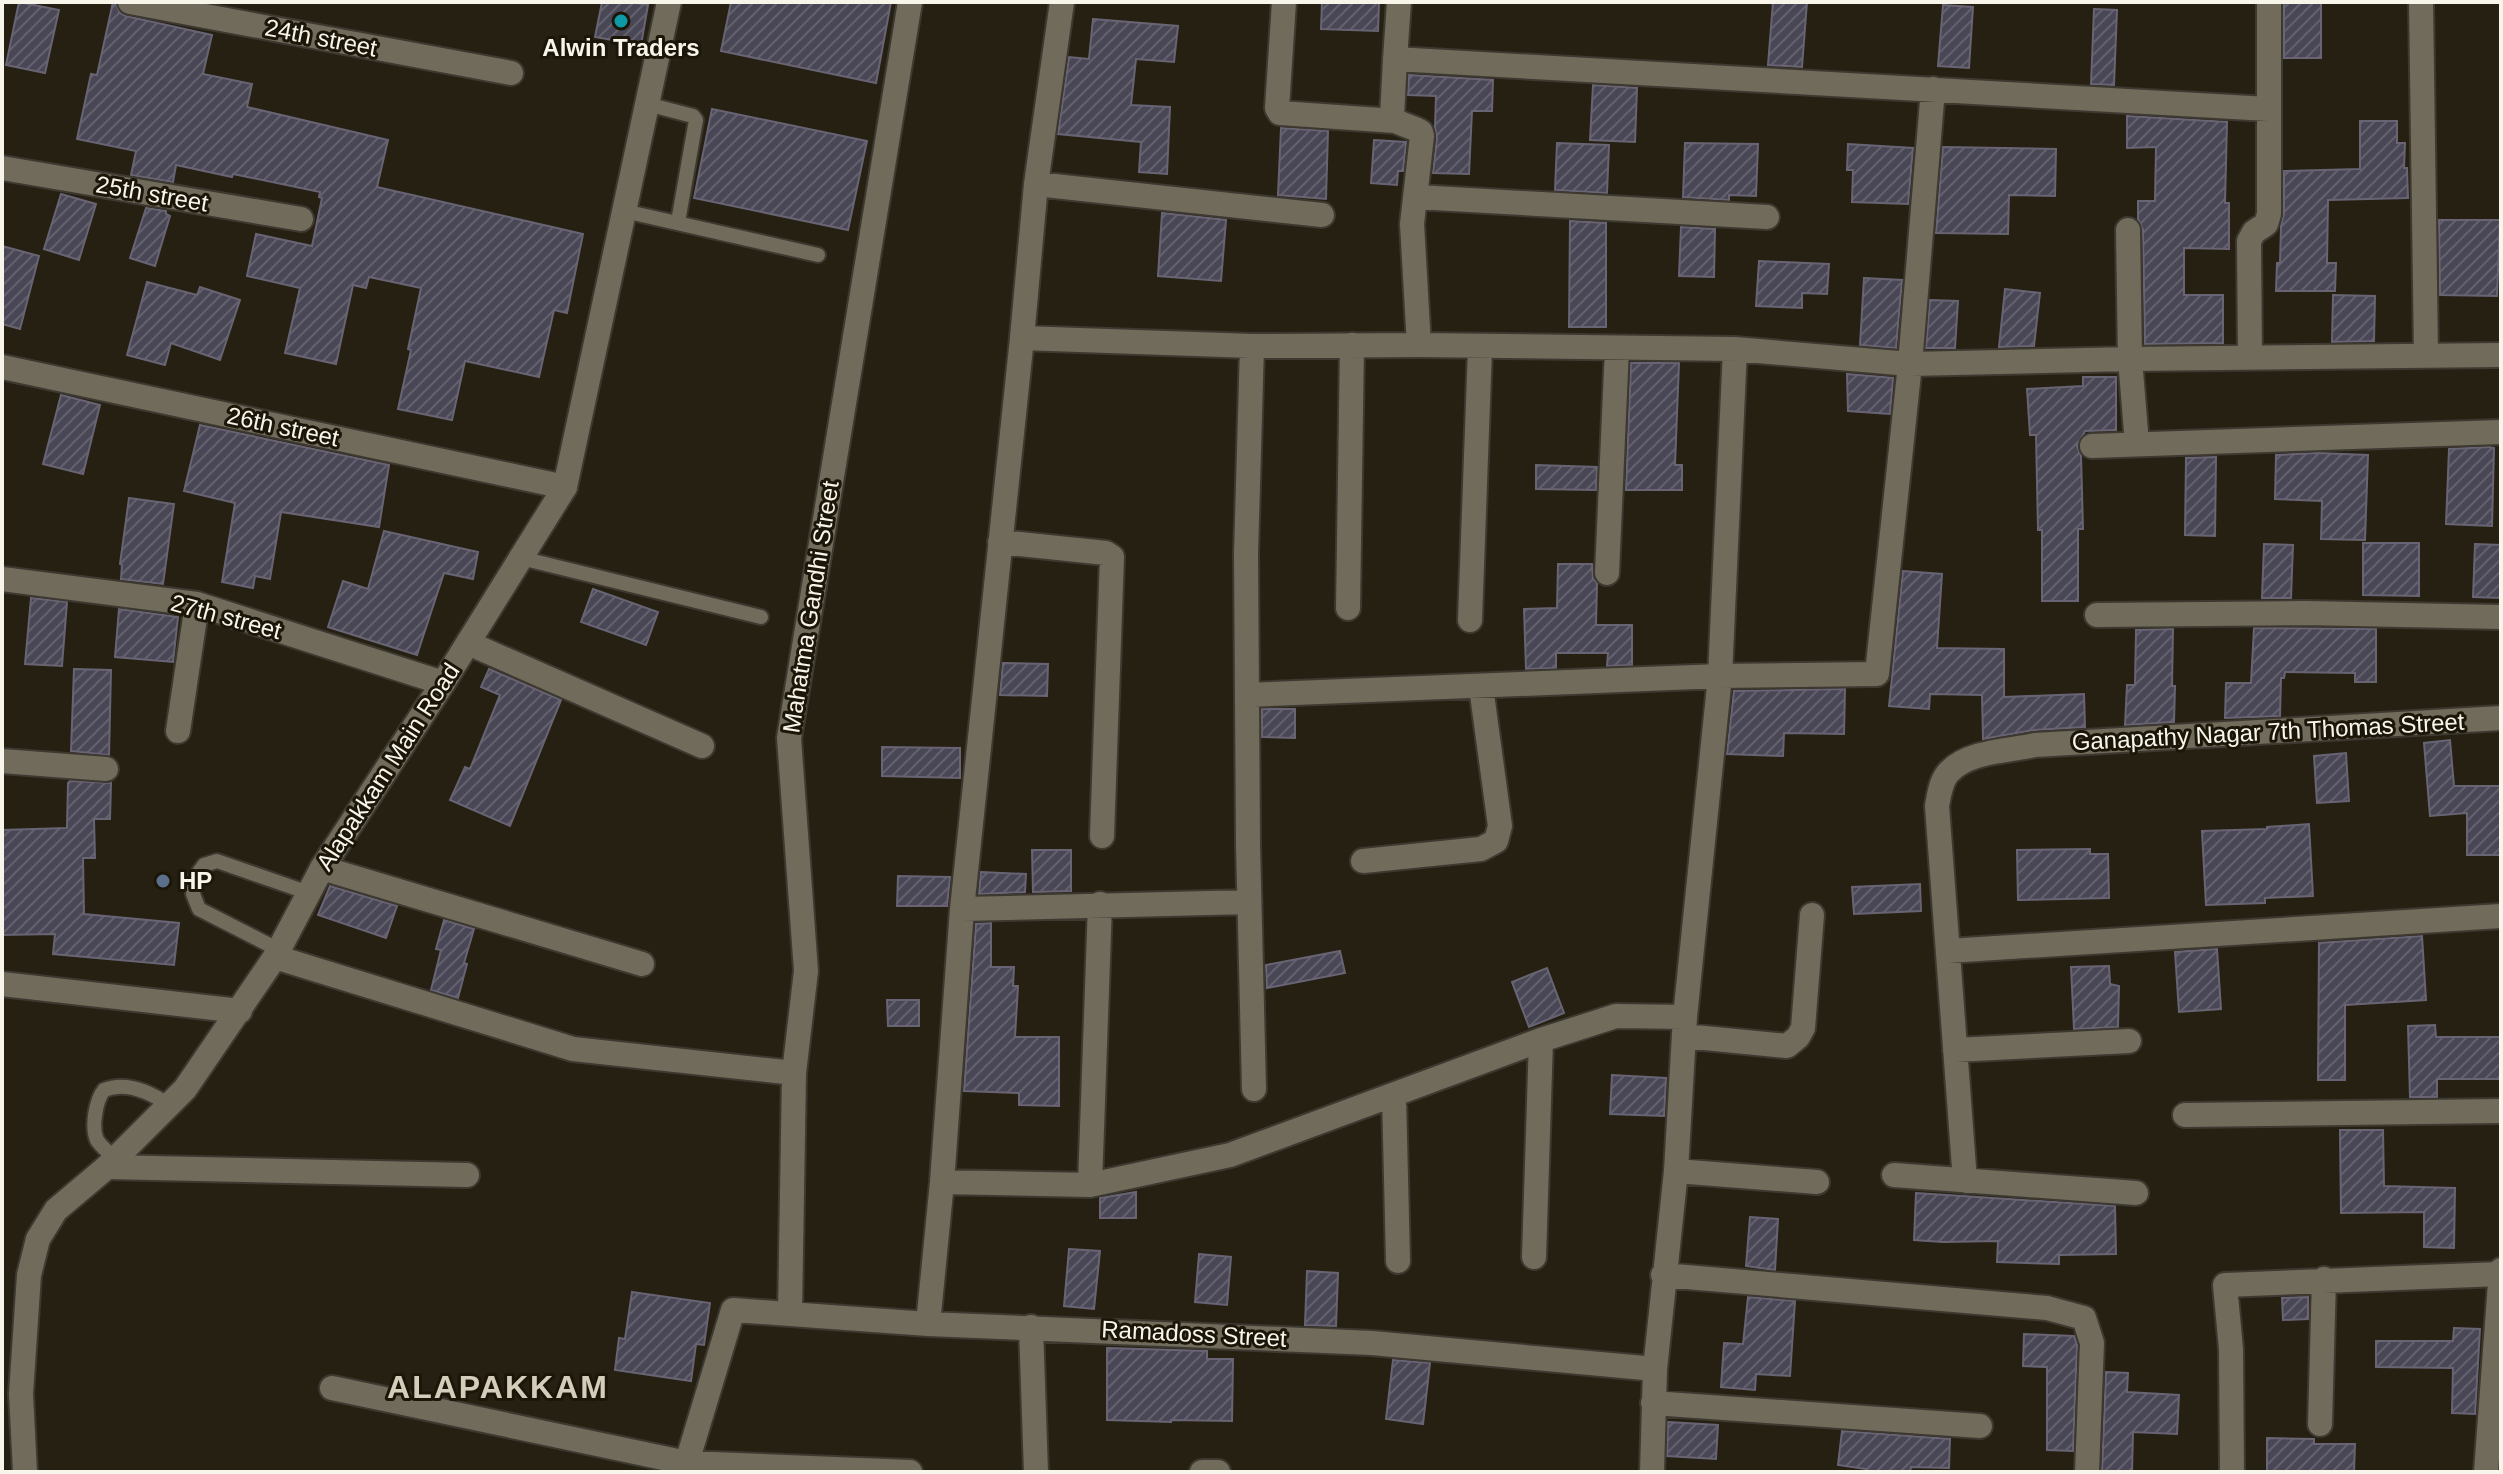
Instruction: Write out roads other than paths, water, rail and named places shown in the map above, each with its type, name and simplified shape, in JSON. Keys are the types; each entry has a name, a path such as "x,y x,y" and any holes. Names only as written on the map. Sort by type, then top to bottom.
{"street":[{"name":"24th street","path":"130,2 511,73"},
{"name":"Alapakkam Main Road","path":"25,1472 12,1393 29,1275 38,1239 56,1210 111,1163 185,1089 240,1011 277,954 322,868 443,683 565,487 669,2"},
{"name":"Mahatma Gandhi Street","path":"790,1313 794,1073 806,971 789,738 910,2"},
{"path":"928,1324 962,909 1036,184 1062,2"},
{"path":"1284,2 1277,108 1280,113 1395,121 1421,132 1412,224 1419,345"},
{"path":"1395,121 1390,108 1399,2"},
{"path":"2250,357 2249,241 2254,232 2266,224 2269,214 2269,2"},
{"path":"2421,2 2426,355"},
{"path":"1395,59 2268,109"},
{"path":"1247,695 1720,676 1877,674 1910,364 1933,89"},
{"name":"25th street","path":"2,168 301,219"},
{"path":"1036,184 1322,215"},
{"path":"1417,197 1767,217"},
{"path":"2128,230 2130,359 2137,444"},
{"path":"1022,338 1252,346 1735,349 1910,364 2501,355"},
{"path":"1348,608 1352,345"},
{"path":"1252,346 1246,554 1254,1089"},
{"path":"1470,620 1480,348"},
{"path":"1607,573 1617,348"},
{"path":"1652,1472 1655,1369 1676,1171 1684,1026 1720,676 1735,349"},
{"name":"26th street","path":"2,367 565,487"},
{"path":"2092,446 2501,432"},
{"path":"1000,542 1106,553 1112,557 1102,836"},
{"name":"27th street","path":"2,579 197,604 443,683"},
{"path":"178,731 197,604"},
{"path":"2097,615 2305,613 2501,617"},
{"path":"468,643 702,746"},
{"path":"1363,861 1481,849 1496,841 1500,826 1481,687"},
{"name":"Ganapathy Nagar 7th Thomas Street","path":"1965,1181 1937,806 1948,772 1971,758 2035,745 2501,718"},
{"path":"2,761 106,769"},
{"path":"322,868 642,964"},
{"path":"962,909 1249,902"},
{"path":"1090,1185 1100,904"},
{"path":"942,1182 1090,1185 1230,1155 1541,1040 1616,1016 1787,1046 1793,1043 1803,1028 1812,915"},
{"path":"1948,951 2501,916"},
{"path":"277,954 573,1049 794,1073"},
{"path":"2,984 240,1011"},
{"path":"1534,1257 1541,1040"},
{"path":"1955,1050 2129,1041"},
{"path":"1394,1095 1398,1261"},
{"path":"2185,1115 2501,1111"},
{"path":"111,1163 467,1175"},
{"path":"1676,1171 1817,1182"},
{"path":"1894,1175 2136,1193"},
{"path":"2232,1472 2231,1349 2225,1285 2501,1272 2495,1432 2486,1472"},
{"path":"1663,1275 2047,1308 2084,1318 2092,1343 2087,1472"},
{"path":"2320,1424 2324,1279"},
{"name":"Ramadoss Street","path":"686,1468 733,1310 928,1324 1372,1343 1655,1369"},
{"path":"1031,1327 1036,1472"},
{"path":"332,1388 686,1468 910,1472"},
{"path":"1653,1403 1980,1426"},
{"path":"1202,1472 1216,1472"}],"lane":[{"path":"647,104 693,116 696,120 678,222"},
{"path":"624,211 818,255"},
{"path":"521,558 761,617"},
{"path":"277,954 199,909 193,894 196,876 204,865 217,861 309,893"},
{"path":"111,1163 95,1132 98,1097 104,1090 124,1086 169,1105"}],"place":[{"name":"Alwin Traders","path":"621,21"},
{"name":"HP","path":"163,881"}],"district":[{"name":"ALAPAKKAM","path":"498,1387"}]}
